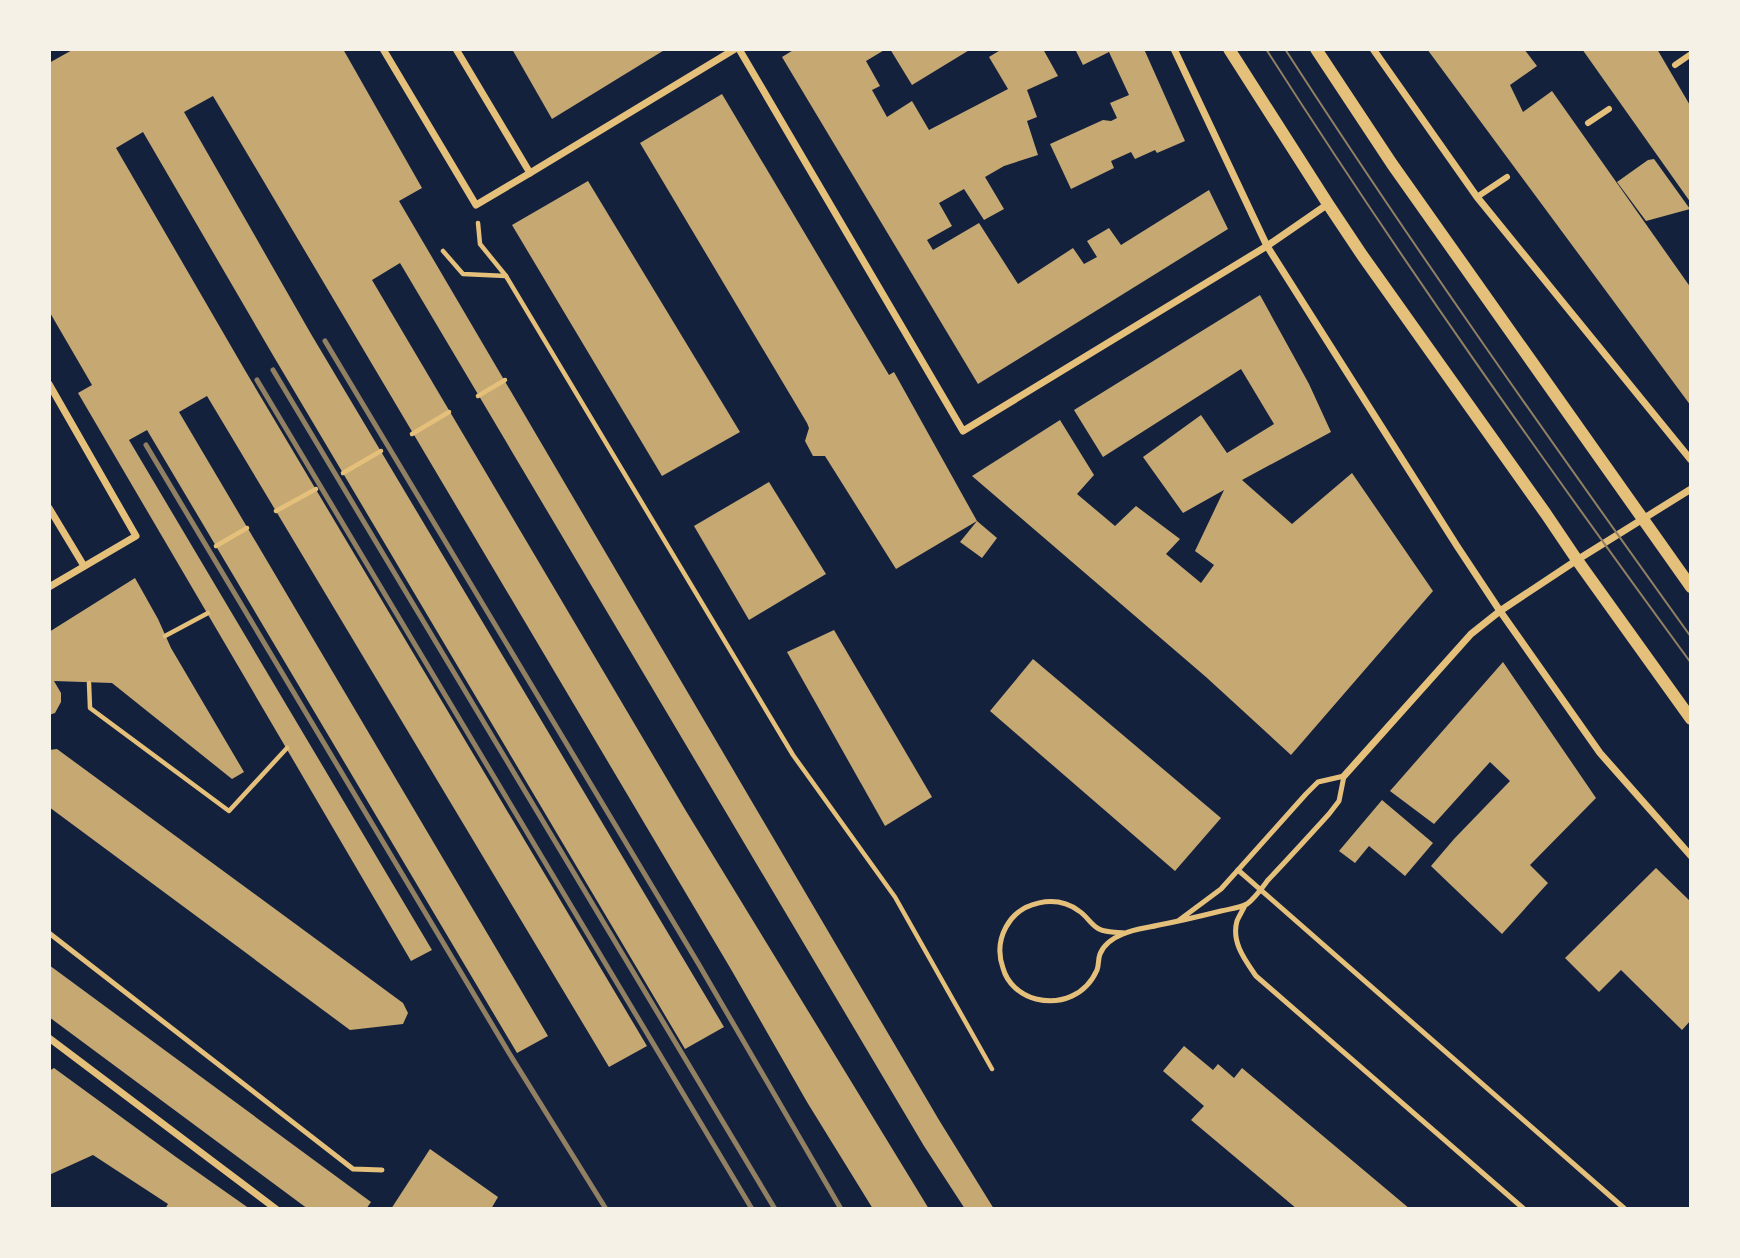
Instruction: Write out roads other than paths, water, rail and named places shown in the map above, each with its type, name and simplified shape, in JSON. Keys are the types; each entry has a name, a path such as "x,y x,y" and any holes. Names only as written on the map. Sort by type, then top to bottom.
{"street":[{"path":"383,49 476,205 737,49 963,431 1267,246 1328,204"},
{"path":"456,49 530,173"},
{"path":"1174,49 1267,246 1457,546 1600,752 1691,856"},
{"path":"1229,49 1328,204 1691,719"},
{"path":"1316,49 1392,164 1691,587"},
{"path":"1373,49 1477,197 1691,460"},
{"path":"1675,65 1691,54"},
{"path":"1588,123 1609,109"},
{"path":"1477,197 1507,177"},
{"path":"49,384 136,536 49,587"},
{"path":"1344,776 1471,634 1500,611 1577,560 1691,489"},
{"path":"49,508 84,566"},
{"path":"49,1038 276,1209"}],"lane":[{"path":"1178,921 1222,889 1318,782 1344,776 1339,801 1245,905 1237,922 1236,940 1243,958 1256,976 1524,1209"},
{"path":"1238,870 1625,1209"},
{"path":"1125,933 1100,929 1066,904 1051,901 1033,904 1018,912 1007,925 1000,941 999,958 1005,975 1015,988 1030,998 1047,1002 1063,1000 1077,994 1089,983 1097,969 1104,946 1112,939 1125,933 1245,905"},
{"path":"49,933 353,1169 382,1170"}],"tram line":[{"path":"1266,49 1368,205 1474,359 1691,663"},
{"path":"1285,49 1434,272 1691,637"}],"railway":[{"path":"325,341 698,963 841,1209"},
{"path":"273,370 775,1209"},
{"path":"257,380 752,1209"},
{"path":"146,445 509,1053 606,1209"}]}
